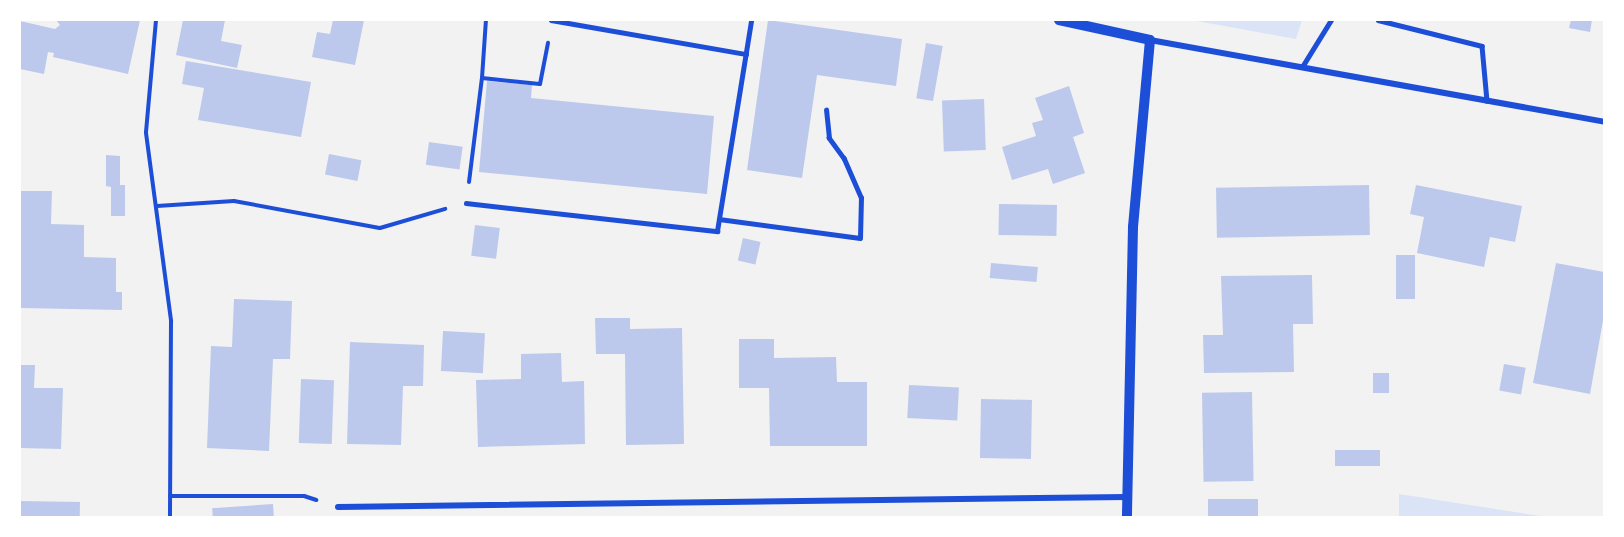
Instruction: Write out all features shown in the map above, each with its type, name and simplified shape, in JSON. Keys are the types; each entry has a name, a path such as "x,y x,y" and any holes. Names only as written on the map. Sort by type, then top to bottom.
{"street":[{"path":"1059,20 1150,40 1605,122"},
{"path":"1127,518 1133,227 1150,40"},
{"path":"338,507 1127,497"}],"lane":[{"path":"551,20 746,54"},
{"path":"466,203 717,231 751,20"},
{"path":"1302,67 1331,20"},
{"path":"1378,20 1482,46 1487,100"},
{"path":"719,219 860,238 861,198 844,159 829,138 826,110"}],"path":[{"path":"156,20 146,134 171,321 170,518"},
{"path":"157,206 234,201 380,228 466,203 482,78 486,20"},
{"path":"482,78 540,84 551,20"},
{"path":"170,496 304,496 338,507"}],"shaded area":[{"path":"1191,20 1302,20 1296,39"},
{"path":"1399,494 1547,517 1399,517"}],"building":[{"path":"56,20 140,20 128,74 53,57 54,53 48,52 44,74 20,69 20,21 55,29 60,25"},
{"path":"183,20 225,20 221,41 242,45 237,68 176,55"},
{"path":"333,20 364,20 355,65 312,57 317,32 330,34"},
{"path":"768,20 902,39 896,86 817,75 802,178 747,170"},
{"path":"1571,20 1592,20 1590,32 1569,28"},
{"path":"926,43 943,46 933,101 916,98"},
{"path":"186,61 311,82 301,137 198,120 204,88 182,84"},
{"path":"487,81 532,85 531,98 714,116 707,194 479,172"},
{"path":"1069,86 1084,133 1073,137 1085,173 1053,184 1048,169 1012,180 1002,147 1036,136 1032,123 1043,120 1035,98"},
{"path":"984,99 986,150 944,151 942,100"},
{"path":"429,142 463,147 459,170 426,165"},
{"path":"329,154 361,160 357,181 325,175"},
{"path":"106,155 120,156 120,185 125,185 125,216 111,216 111,187 106,186"},
{"path":"1369,185 1370,235 1217,238 1216,188"},
{"path":"1416,185 1522,206 1515,242 1490,237 1484,267 1417,253 1424,217 1410,214"},
{"path":"20,191 52,191 51,224 84,225 84,257 116,258 116,292 122,292 122,310 20,308"},
{"path":"999,204 1057,205 1056,236 998,235"},
{"path":"475,225 500,228 496,259 471,256"},
{"path":"743,238 761,242 755,264 738,260"},
{"path":"1396,255 1415,255 1415,299 1396,299"},
{"path":"991,263 1038,267 1037,282 990,278"},
{"path":"1556,263 1604,272 1604,315 1590,394 1533,383"},
{"path":"1312,275 1313,324 1293,324 1294,372 1204,373 1203,335 1223,335 1221,276"},
{"path":"234,299 292,301 290,359 273,359 269,451 207,448 211,346 232,347"},
{"path":"595,318 630,318 630,329 682,328 684,444 626,445 625,354 596,354"},
{"path":"443,331 485,333 483,373 441,371"},
{"path":"739,339 774,339 774,358 836,357 837,382 867,382 867,446 770,446 769,388 739,388"},
{"path":"350,342 424,345 423,386 403,386 401,445 347,444"},
{"path":"561,353 562,382 584,381 585,444 478,447 476,380 521,379 521,354"},
{"path":"1504,364 1526,368 1521,394 1499,391"},
{"path":"20,365 35,365 34,388 63,388 61,449 20,448"},
{"path":"1373,373 1389,373 1389,393 1373,393"},
{"path":"301,379 334,380 332,444 299,443"},
{"path":"909,385 959,388 957,421 907,418"},
{"path":"1252,392 1254,481 1204,482 1202,393"},
{"path":"981,399 1032,400 1031,459 980,458"},
{"path":"1335,450 1380,450 1380,466 1335,466"},
{"path":"1208,499 1258,499 1258,518 1208,518"},
{"path":"20,501 80,502 80,518 20,518"},
{"path":"273,504 274,518 213,518 212,508"}]}
